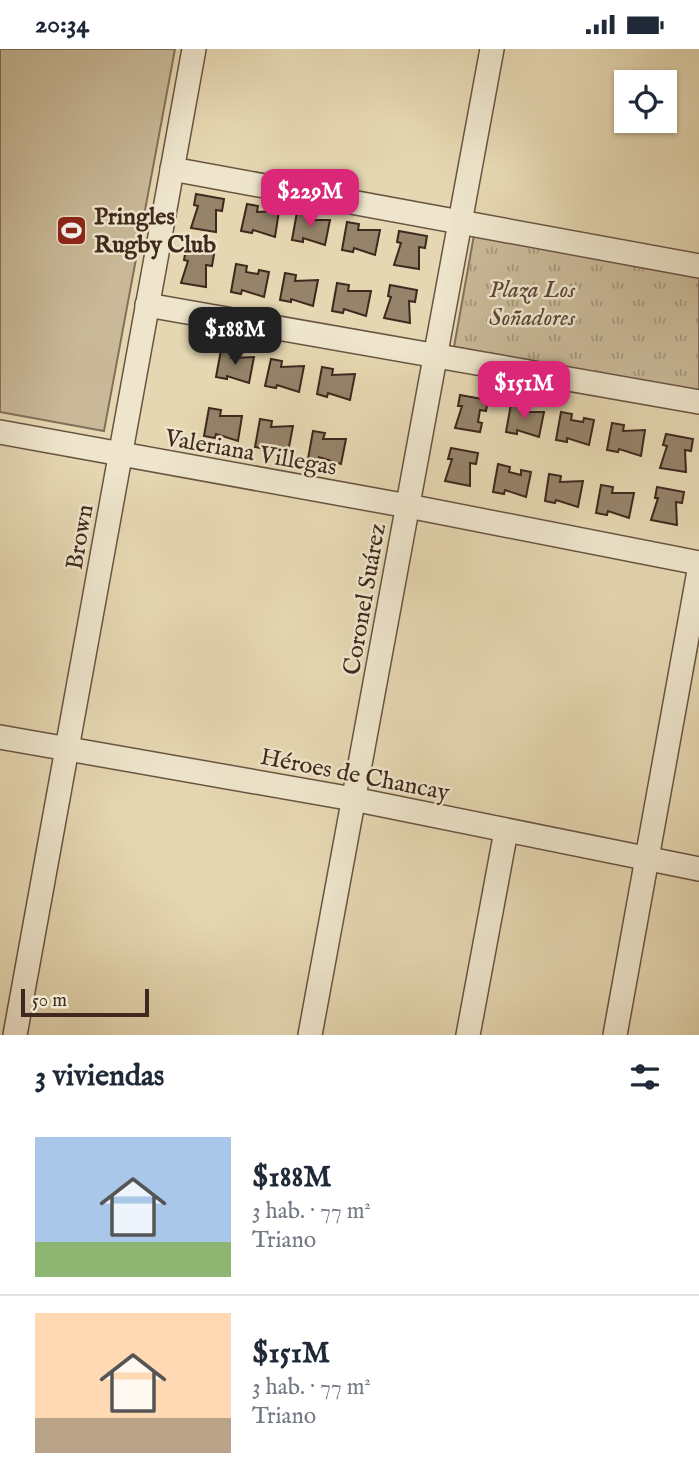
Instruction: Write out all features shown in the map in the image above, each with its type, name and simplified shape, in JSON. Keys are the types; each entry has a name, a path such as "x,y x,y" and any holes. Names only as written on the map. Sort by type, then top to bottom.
{"street":[{"name":"Brown","path":"15,1035 194,49"},
{"name":"Coronel Suárez","path":"310,1035 492,49"},
{"path":"172,169 699,266"},
{"path":"147,305 435,358 699,402"},
{"name":"Valeriana Villegas","path":"0,432 120,456 408,506 699,563"},
{"path":"615,1035 699,571"},
{"name":"Héroes de Chancay","path":"0,737 353,799 699,869"},
{"path":"468,1035 506,831"}],"green space":[{"name":"Pringles Rugby Club","path":"0,49 175,49 104,431 0,412"},
{"name":"Plaza Los Soñadores","path":"474,235 699,275 699,391 454,347"}],"building":[{"path":"196,194 224,199 222,211 216,210 216,232 191,228 198,206 194,205"},
{"path":"247,204 258,206 257,212 279,211 275,237 253,230 252,233 241,231"},
{"path":"297,212 308,214 307,220 330,220 325,245 303,238 303,242 292,240"},
{"path":"347,222 359,224 358,230 380,230 375,255 354,248 353,252 342,250"},
{"path":"399,231 427,236 425,248 419,247 419,269 394,265 401,243 397,242"},
{"path":"186,249 214,254 212,266 206,265 206,287 181,283 188,261 184,260"},
{"path":"236,264 247,266 246,272 269,272 264,297 242,290 241,294 231,292"},
{"path":"285,273 296,275 295,281 318,280 313,306 291,299 291,302 280,300"},
{"path":"337,283 349,285 348,291 371,291 366,316 344,309 343,313 332,311"},
{"path":"390,285 417,290 415,302 409,301 410,323 384,318 391,297 388,296"},
{"path":"221,350 232,352 231,358 254,357 249,383 227,376 227,379 216,377"},
{"path":"271,359 282,361 281,367 304,366 299,392 277,385 276,388 265,386"},
{"path":"322,367 333,369 332,375 355,374 350,400 328,393 327,397 317,394"},
{"path":"460,395 488,400 486,411 480,410 480,432 455,428 462,406 458,406"},
{"path":"511,404 522,406 521,412 544,412 539,437 517,430 517,434 506,432"},
{"path":"209,408 221,410 220,416 242,416 238,441 216,434 215,438 204,436"},
{"path":"561,412 572,414 571,420 594,420 589,445 567,438 567,442 556,440"},
{"path":"260,419 272,421 271,427 293,426 288,452 267,445 266,449 255,447"},
{"path":"612,423 624,425 623,431 645,430 641,456 619,449 618,452 607,450"},
{"path":"313,431 325,433 323,439 346,439 341,464 319,457 319,461 308,459"},
{"path":"666,434 693,439 691,451 685,450 686,472 660,468 667,446 663,445"},
{"path":"451,448 478,453 476,464 470,463 470,486 445,481 452,459 448,459"},
{"path":"498,464 510,467 509,472 521,475 521,470 531,472 526,497 505,490 504,494 493,492"},
{"path":"549,474 561,476 560,482 583,481 578,507 556,500 555,503 545,501"},
{"path":"601,485 613,487 612,493 634,493 629,518 608,511 607,515 596,513"},
{"path":"657,487 684,492 682,503 676,502 677,525 651,520 658,498 655,498"}],"place":[{"name":"Pringles Rugby Club","path":"71,230"}]}
